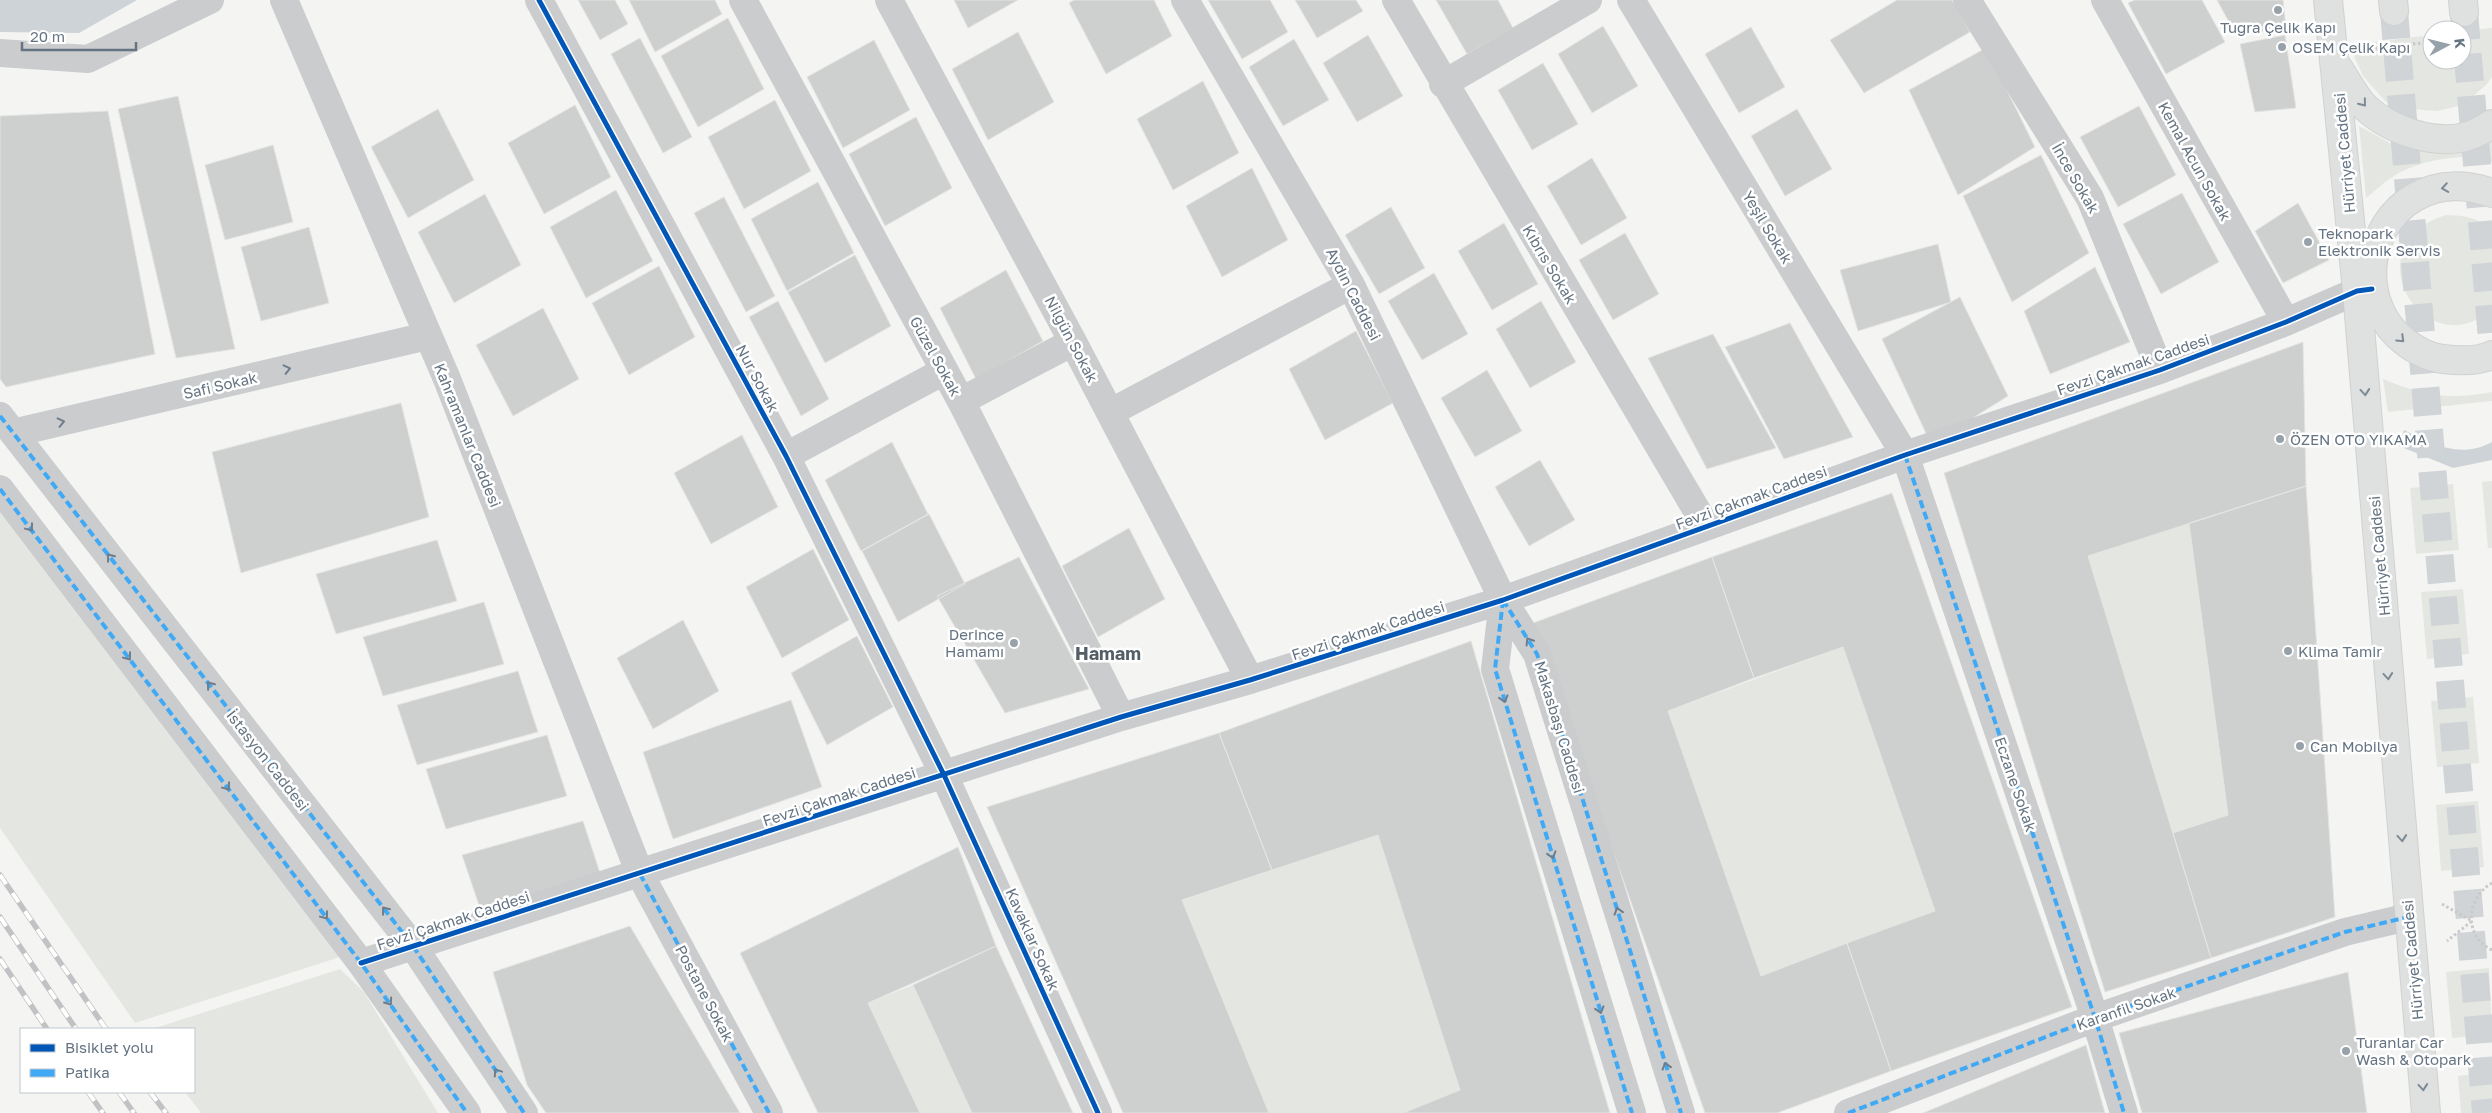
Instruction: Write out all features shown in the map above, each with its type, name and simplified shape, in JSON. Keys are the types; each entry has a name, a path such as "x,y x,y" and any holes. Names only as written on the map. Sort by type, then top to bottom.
{"main road":[{"name":"Hürriyet Caddesi","path":"2328,0 2352,244 2365,290 2362,352 2408,917 2426,1113"},
{"path":"2335,58 2364,106 2386,123 2421,135 2445,139 2468,136 2492,124"},
{"path":"2492,192 2472,186 2442,187 2414,197 2391,216 2377,242 2365,290 2375,300 2388,325 2408,345 2434,358 2461,362 2492,355"}],"street":[{"path":"0,53 88,59 210,0"},
{"name":"Kahramanlar Caddesi","path":"284,0 447,379 640,874"},
{"name":"Nur Sokak","path":"539,0 786,456 944,775"},
{"name":"Güzel Sokak","path":"743,0 961,401 1122,717"},
{"name":"Nilgün Sokak","path":"889,0 1074,342 1250,680"},
{"name":"Aydın Caddesi","path":"1185,0 1351,284 1503,600"},
{"name":"Kıbrıs Sokak","path":"1396,0 1706,526"},
{"path":"1444,84 1588,0"},
{"name":"Yeşil Sokak","path":"1631,0 1905,455"},
{"name":"İnce Sokak","path":"1967,0 2090,198 2160,370"},
{"name":"Kemal Acun Sokak","path":"2105,0 2286,322"},
{"path":"1111,412 1351,284"},
{"name":"Fevzi Çakmak Caddesi","path":"361,963 1122,717 1250,680 1503,600 1905,455 2160,370 2365,290"},
{"name":"Safi Sokak","path":"7,425 427,336"},
{"path":"961,401 1074,342"},
{"path":"786,456 944,371"},
{"name":"İstasyon Caddesi","path":"7,425 413,946 524,1113"},
{"name":"Eczane Sokak","path":"1905,455 2095,1018 2124,1113"},
{"path":"0,489 361,963 466,1113"},
{"path":"1503,600 1495,669 1632,1113"},
{"name":"Makasbaşı Caddesi","path":"1503,600 1537,654 1681,1113"},
{"name":"Kavaklar Sokak","path":"944,775 1098,1113"},
{"name":"Postane Sokak","path":"640,874 769,1113"},
{"name":"Karanfil Sokak","path":"1848,1113 2095,1018 2345,932 2408,917"}],"path":[{"path":"2335,58 2422,44"},
{"path":"2492,883 2481,891 2474,902 2472,921 2478,938 2492,950"},
{"path":"2440,903 2472,921"},
{"path":"2443,944 2472,921"}],"shaded area":[{"path":"0,0 137,0 79,33 0,32"},
{"path":"2492,28 2492,77 2486,85 2463,105 2437,111 2410,109 2385,101 2363,76 2349,45 2422,36 2422,70 2472,70 2472,30"},
{"path":"2359,126 2390,143 2415,148 2492,132 2492,162 2469,157 2428,162 2394,176 2366,198"},
{"path":"2446,215 2470,218 2492,229 2492,309 2467,323 2443,324 2422,314 2408,296 2400,274 2403,251 2417,230"},
{"path":"2383,379 2424,393 2436,395 2462,396 2492,392 2492,401 2388,412"},
{"path":"2404,430 2436,445 2458,450 2481,447 2492,442 2492,460 2453,468 2399,446"},
{"path":"2492,481 2492,548 2488,548 2482,482"},
{"path":"2453,484 2459,550 2416,554 2410,488"},
{"path":"0,502 343,956 135,1023 0,828"},
{"path":"2189,523 2228,815 2173,833 2088,556"},
{"path":"2463,589 2469,654 2427,659 2421,592"},
{"path":"1843,647 1935,911 1761,976 1668,711"},
{"path":"2473,697 2479,763 2437,767 2431,701"},
{"path":"2478,801 2484,867 2441,871 2436,805"},
{"path":"1378,835 1460,1090 1403,1113 1269,1113 1182,900"},
{"path":"2489,968 2492,1034 2452,1038 2446,972"},
{"path":"340,969 364,992 438,1113 201,1113 186,1093 195,1093 195,1028 155,1028"},
{"path":"913,985 972,1113 920,1113 868,1003"},
{"path":"2492,1072 2492,1113 2461,1113 2458,1076"}],"building":[{"path":"578,0 615,0 628,24 600,40"},
{"path":"629,0 715,0 722,14 655,52"},
{"path":"954,0 1018,0 968,28"},
{"path":"1074,0 1154,0 1172,36 1106,74 1069,3"},
{"path":"1208,0 1270,0 1288,32 1242,59"},
{"path":"1295,0 1356,0 1363,11 1317,38"},
{"path":"1436,0 1498,0 1513,28 1467,54"},
{"path":"1897,0 1952,0 1970,32 1864,93 1830,40"},
{"path":"2135,0 2202,0 2225,42 2166,74 2128,3"},
{"path":"2217,0 2283,0 2286,27 2237,37"},
{"path":"728,18 764,89 698,127 661,56"},
{"path":"1603,26 1638,86 1592,113 1558,54"},
{"path":"1751,27 1785,87 1739,113 1705,54"},
{"path":"1018,32 1054,102 988,140 952,69"},
{"path":"1368,35 1403,96 1357,122 1323,63"},
{"path":"2285,35 2296,108 2255,112 2240,44"},
{"path":"640,38 692,137 663,153 611,54"},
{"path":"1294,39 1329,100 1283,126 1249,67"},
{"path":"874,40 910,110 843,148 807,77"},
{"path":"1986,48 2035,147 1958,195 1909,90"},
{"path":"1543,63 1578,124 1532,150 1498,90"},
{"path":"1203,81 1239,153 1173,190 1137,119"},
{"path":"178,96 235,349 176,358 118,109"},
{"path":"775,100 811,171 744,209 708,137"},
{"path":"575,105 611,177 544,214 508,143"},
{"path":"2139,106 2176,175 2118,207 2080,137"},
{"path":"438,109 474,180 408,218 371,147"},
{"path":"1797,109 1832,169 1785,196 1751,136"},
{"path":"108,111 155,354 6,387 0,379 0,116"},
{"path":"916,117 952,188 885,226 849,154"},
{"path":"273,145 293,222 225,240 205,165"},
{"path":"2041,155 2089,253 2012,302 1963,196"},
{"path":"1592,158 1627,218 1581,245 1547,186"},
{"path":"1252,168 1288,240 1222,277 1186,206"},
{"path":"818,182 854,253 787,291 751,219"},
{"path":"616,190 653,261 586,298 550,227"},
{"path":"2182,193 2219,262 2161,294 2123,224"},
{"path":"485,194 521,265 454,303 418,232"},
{"path":"724,197 775,296 746,312 694,213"},
{"path":"2298,203 2329,260 2283,283 2255,231"},
{"path":"1391,207 1425,268 1379,294 1345,235"},
{"path":"1504,223 1538,284 1492,310 1458,251"},
{"path":"309,227 329,303 261,321 241,247"},
{"path":"1625,233 1659,294 1613,320 1579,260"},
{"path":"1938,244 1951,302 1858,331 1840,270"},
{"path":"855,255 891,326 825,363 788,292"},
{"path":"659,266 695,337 629,375 592,303"},
{"path":"2095,267 2130,342 2050,374 2024,311"},
{"path":"1006,270 1043,341 976,379 940,308"},
{"path":"1434,273 1468,334 1422,360 1388,301"},
{"path":"1960,297 2008,396 1931,444 1882,339"},
{"path":"778,301 829,399 801,416 749,317"},
{"path":"1541,301 1576,362 1530,388 1496,329"},
{"path":"543,308 579,379 513,416 476,345"},
{"path":"1790,323 1853,437 1784,459 1725,347"},
{"path":"1356,331 1393,403 1325,440 1289,369"},
{"path":"1713,334 1776,448 1707,469 1648,358"},
{"path":"2303,342 2306,486 2088,556 2211,958 2105,992 1944,473"},
{"path":"1487,370 1522,431 1475,457 1441,398"},
{"path":"401,403 429,517 241,573 212,452"},
{"path":"742,435 778,507 711,544 674,473"},
{"path":"892,442 928,514 861,551 825,480"},
{"path":"1540,460 1575,520 1529,546 1495,487"},
{"path":"2306,486 2335,917 2211,958 2173,833 2228,815 2189,523"},
{"path":"1892,493 2072,1007 1891,1071 1847,943 1935,911 1843,647 1754,678 1712,557"},
{"path":"929,514 965,584 898,622 862,551"},
{"path":"1129,528 1165,599 1098,637 1062,566"},
{"path":"437,540 457,601 336,634 316,574"},
{"path":"813,549 849,620 782,658 746,587"},
{"name":"Derince Hamamı","path":"1019,557 1089,689 1005,713 937,596"},
{"path":"1712,557 1754,678 1668,711 1761,976 1847,943 1891,1071 1777,1113 1705,1113 1533,623"},
{"path":"484,602 504,664 383,696 363,637"},
{"path":"683,620 719,691 653,729 617,658"},
{"path":"857,636 893,707 827,745 791,673"},
{"path":"1471,641 1610,1113 1403,1113 1460,1090 1378,835 1272,870 1219,733"},
{"path":"518,671 538,732 417,765 397,705"},
{"path":"791,700 822,787 673,839 643,752"},
{"path":"1219,733 1272,870 1182,900 1269,1113 1123,1113 987,807"},
{"path":"547,735 567,796 446,829 426,769"},
{"path":"583,821 603,882 482,914 462,855"},
{"path":"958,847 996,946 868,1003 920,1113 818,1113 740,953"},
{"path":"630,926 740,1113 546,1113 527,1085 493,972"},
{"path":"996,946 1073,1113 972,1113 913,985"},
{"path":"2348,972 2367,1113 2142,1113 2119,1033"},
{"path":"2086,1045 2105,1113 1923,1113"}],"tunnel":[{"path":"2394,11 2486,1113"},
{"path":"2464,12 2492,339"}],"railway":[{"path":"0,875 105,1028"},
{"path":"0,917 75,1028"},
{"path":"0,959 46,1028"},
{"path":"89,1093 103,1113"},
{"path":"120,1093 134,1113"},
{"path":"151,1093 166,1113"}],"marked path":[{"path":"0,416 413,946 524,1113"},
{"path":"1905,455 2095,1018 2124,1113"},
{"path":"0,489 361,963 467,1113"},
{"path":"1503,600 1537,654 1681,1113"},
{"path":"1503,600 1495,669 1632,1113"},
{"path":"640,874 769,1113"},
{"path":"1848,1113 2095,1018 2345,932 2408,917"}],"cycle path":[{"path":"539,0 786,456 944,775 1098,1113"},
{"path":"361,963 1121,717 1250,680 1503,600 1905,455 2160,370 2286,322 2357,291 2372,289"}],"place":[{"name":"Tuğra Çelik Kapı","path":"2278,10"},
{"name":"OSEM Çelik Kapı","path":"2282,47"},
{"name":"Teknopark Elektronik Servis","path":"2308,242"},
{"name":"ÖZEN OTO YIKAMA","path":"2280,439"},
{"name":"Derince Hamamı","path":"1014,643"},
{"name":"Klima Tamir","path":"2288,651"},
{"name":"Can Mobilya","path":"2300,746"},
{"name":"Turanlar Car Wash & Otopark","path":"2346,1051"}],"district":[{"name":"Hamam","path":"1108,653"}]}
